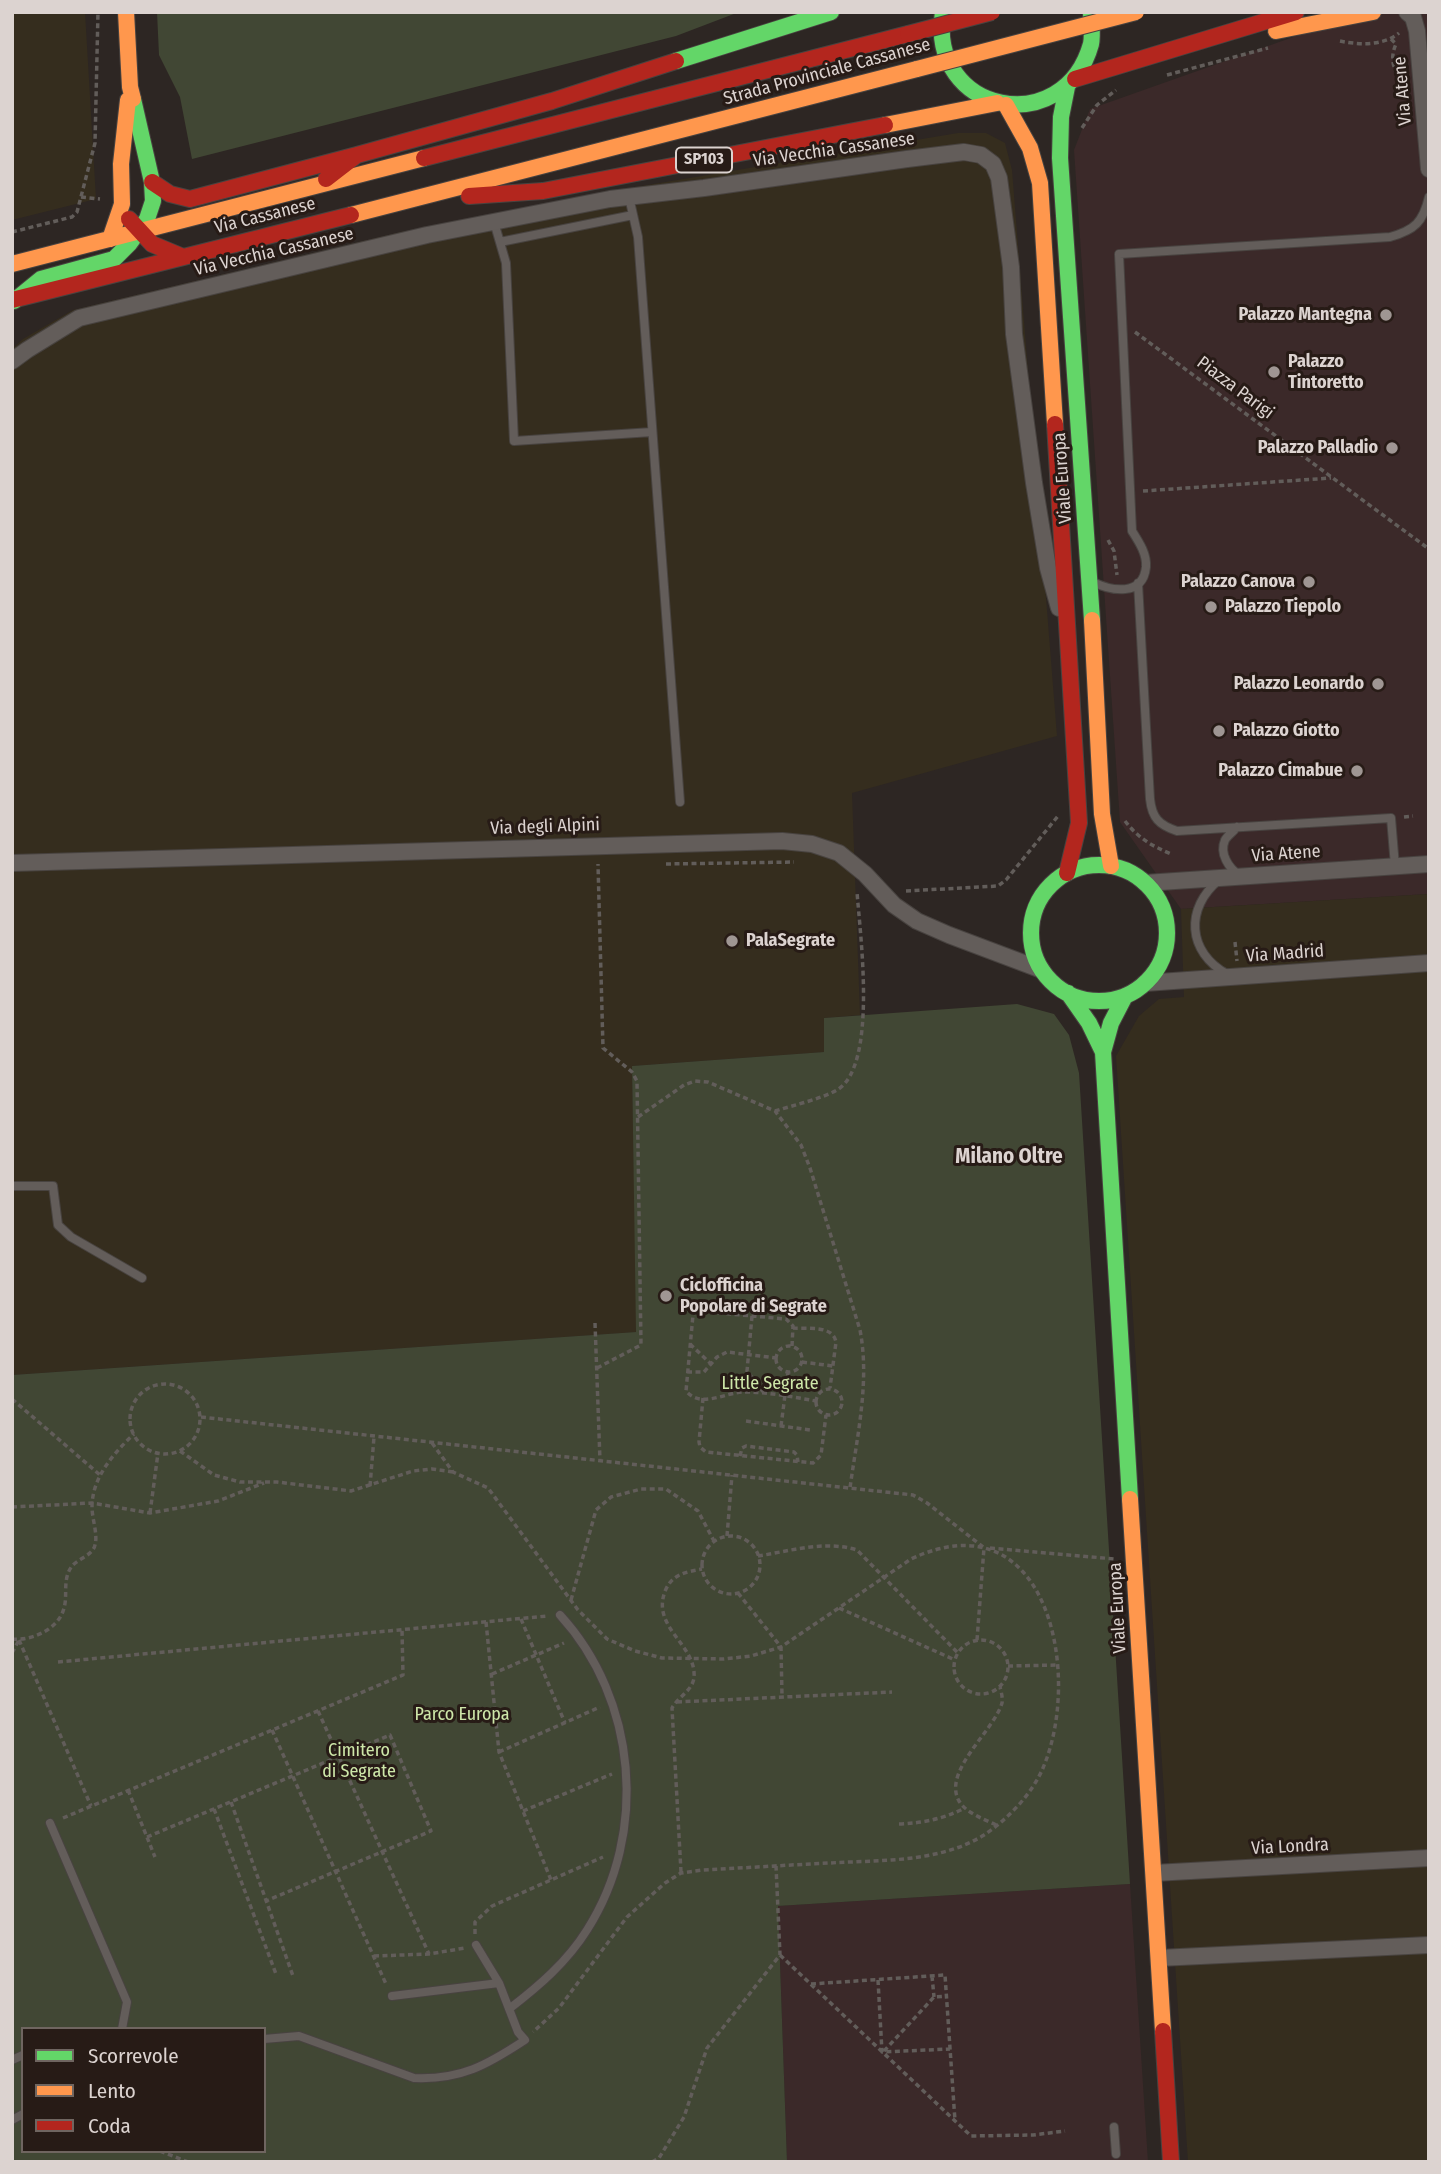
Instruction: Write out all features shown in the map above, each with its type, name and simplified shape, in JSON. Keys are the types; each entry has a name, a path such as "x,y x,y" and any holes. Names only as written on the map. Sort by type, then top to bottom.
{"main road":[{"path":"126,12 130,87 121,164 122,204 127,217 139,231 163,250 183,257"},
{"path":"152,182 165,192 182,199 190,199 540,105 831,12"},
{"path":"943,12 941,41 952,70 968,88 1001,104 1036,103 1055,96 1071,83 1296,12"},
{"name":"Strada Provinciale Cassanese","path":"458,150 992,12"},
{"name":"Viale Europa","path":"1091,12 1093,30 1090,51 1071,83 1061,117 1060,158 1090,581 1102,814 1111,866"},
{"name":"Strada Provinciale Cassanese","path":"527,170 1136,12"},
{"path":"1163,53 1373,12"},
{"path":"13,300 41,279 114,259 147,219 153,201 152,182 130,87"},
{"name":"SP103","path":"409,200 543,191 1001,104"},
{"name":"Viale Europa","path":"1001,104 1025,134 1034,154 1042,196 1079,823 1067,873"},
{"name":"Via Cassanese","path":"12,264 458,150"},
{"path":"317,186 357,155"},
{"name":"Via Cassanese","path":"13,300 527,170"},
{"path":"110,239 122,204"},
{"path":"1042,970 1032,944 1033,916 1046,891 1067,873 1089,866 1111,866 1129,872 1146,883 1161,906 1167,933 1161,960 1145,983 1125,996 1096,1000 1068,993"},
{"name":"Viale Europa","path":"1042,970 1068,993 1089,1023 1103,1052"},
{"name":"Viale Europa","path":"1125,996 1111,1023 1103,1052 1171,2162"}],"street":[{"name":"Via Atene","path":"1407,12 1413,18 1417,31 1429,169"},
{"name":"Via Vecchia Cassanese","path":"12,361 79,318 427,235 629,197 964,152 981,155 988,158 997,170 999,178 1011,267 1014,334 1048,568 1067,637"},
{"name":"Via degli Alpini","path":"12,863 568,845 782,841 812,844 839,853 865,874 894,905 917,921 1042,970"},
{"name":"Via Atene","path":"1146,883 1429,864"},
{"name":"Via Madrid","path":"1145,983 1429,963"},
{"name":"Via Londra","path":"1154,1873 1429,1858"},
{"path":"1159,1958 1429,1945"}],"lane":[{"path":"629,197 638,237 680,802"},
{"path":"1395,866 1391,818 1177,831 1162,826 1152,813 1139,583 1146,568 1143,549 1132,531 1119,254 1390,237 1408,232 1414,226 1426,209 1429,197"},
{"path":"500,242 633,215"},
{"path":"494,222 506,263 514,441 652,432"},
{"path":"1090,581 1114,590 1124,590 1139,583"},
{"path":"1237,827 1225,840 1224,855 1230,868 1242,876"},
{"path":"1222,878 1206,891 1198,908 1195,927 1201,952 1215,968 1232,977"},
{"path":"12,1186 53,1186 58,1225 71,1237 142,1278"},
{"path":"509,2009 563,1963 587,1930 605,1897 620,1849 625,1821 626,1768 613,1702 598,1667 580,1637 560,1615"},
{"path":"50,1823 127,2002 122,2027"},
{"path":"266,2039 299,2036 415,2078 459,2075 489,2063 525,2040 518,2032 499,1983 475,1945"},
{"path":"391,1996 499,1983"},
{"path":"1114,2127 1116,2154"}],"path":[{"path":"12,232 72,217 77,212 95,143 98,12"},
{"path":"1338,40 1363,43 1391,39"},
{"path":"1164,76 1279,45"},
{"name":"Piazza Parigi","path":"1122,322 1429,549"},
{"path":"1130,492 1332,477"},
{"path":"1122,816 1133,831 1149,845 1171,853"},
{"path":"597,845 603,1048 632,1072 637,1081 641,1345 597,1368"},
{"path":"775,1111 838,1089 856,1067 864,1014 857,887"},
{"path":"638,1117 684,1085 695,1081 708,1082 775,1111 801,1145 860,1330 865,1366 850,1488"},
{"path":"792,1346 793,1328 786,1319 697,1311 693,1315 686,1391 690,1396 704,1398 718,1399 745,1392 816,1401"},
{"path":"752,1316 748,1375 765,1394"},
{"path":"595,1323 600,1461"},
{"path":"793,1328 833,1333 836,1342 830,1388"},
{"path":"690,1344 711,1364"},
{"path":"788,1373 779,1367 776,1358 780,1350 792,1346"},
{"path":"788,1373 798,1370 802,1362 800,1352 792,1346"},
{"path":"687,1372 702,1373 723,1353 776,1358"},
{"path":"802,1362 833,1366"},
{"path":"781,1426 788,1373"},
{"path":"162,1384 174,1384 184,1389 198,1406 201,1417 195,1437 180,1451 158,1453 139,1443 130,1423 135,1401 142,1392 151,1386 162,1384"},
{"path":"830,1388 839,1392 842,1402 836,1413 826,1415 818,1410 816,1401 820,1391 830,1388"},
{"path":"704,1398 700,1447 706,1452 813,1463 820,1458 822,1452 826,1415"},
{"path":"12,1399 100,1475"},
{"path":"201,1417 913,1495 984,1548 1007,1556 1026,1573 1042,1601 1054,1642 1059,1684 1055,1729 1043,1769 1028,1794 996,1825 984,1835 948,1851 903,1859 681,1873 665,1883 627,1917 559,2008 525,2040"},
{"path":"746,1421 810,1430"},
{"path":"12,1639 19,1640 43,1633 58,1621 65,1608 66,1578 71,1567 91,1552 95,1545 92,1503 100,1475 114,1452 134,1434"},
{"path":"370,1486 374,1437"},
{"path":"432,1443 453,1472"},
{"path":"740,1456 742,1448 746,1446 794,1452 797,1462"},
{"path":"180,1451 214,1475 240,1482 266,1482 351,1491 413,1471 432,1469 453,1472 488,1489 570,1600 607,1639 635,1651 662,1658 692,1660 751,1656 781,1647 911,1559 932,1549 961,1546 1135,1561"},
{"path":"150,1513 158,1453"},
{"path":"727,1536 732,1475"},
{"path":"12,1507 92,1503 150,1513 218,1501 266,1482"},
{"path":"570,1600 596,1510 611,1497 641,1489 666,1489 698,1511 714,1541"},
{"path":"727,1536 747,1540 758,1556 760,1567 756,1579 748,1588 738,1593 726,1594 715,1589 706,1581 702,1569 706,1549 714,1541 727,1536"},
{"path":"758,1556 827,1545 842,1545 857,1550 958,1653"},
{"path":"977,1640 984,1548"},
{"path":"681,1873 672,1708 690,1689 694,1679 692,1660 661,1611 664,1592 672,1579 685,1572 702,1569"},
{"path":"738,1593 781,1647 782,1696"},
{"path":"839,1608 955,1660"},
{"path":"58,1662 560,1615"},
{"path":"521,1619 565,1723"},
{"path":"486,1622 499,1752 551,1880"},
{"path":"50,1823 403,1675 402,1630"},
{"path":"492,1674 580,1637"},
{"path":"12,1653 19,1640"},
{"path":"19,1640 91,1806"},
{"path":"977,1640 989,1641 999,1646 1006,1655 1006,1677 1000,1686 990,1693 978,1694 967,1690 959,1683 954,1672 958,1653 966,1644 977,1640"},
{"path":"1008,1666 1057,1665"},
{"path":"996,1825 965,1808 957,1799 956,1780 961,1767 1002,1702 1000,1686"},
{"path":"675,1702 892,1692"},
{"path":"499,1752 613,1702"},
{"path":"318,1711 429,1954"},
{"path":"272,1730 391,1996"},
{"path":"147,1837 390,1735 430,1831 266,1900"},
{"path":"523,1811 626,1768"},
{"path":"128,1790 155,1857"},
{"path":"230,1802 293,1976"},
{"path":"899,1824 923,1823 965,1808"},
{"path":"215,1809 276,1974"},
{"path":"374,1956 429,1954 475,1945 475,1922 492,1906 620,1849"},
{"path":"652,2162 659,2158 684,2117 707,2048 780,1955 776,1866"},
{"path":"780,1955 971,2136 1033,2135 1065,2131"},
{"path":"811,1984 945,1975 955,2121"},
{"path":"932,1976 934,1997"},
{"path":"878,1980 882,2052"},
{"path":"882,2052 934,1997 947,1996"},
{"path":"882,2052 950,2049"},
{"path":"165,2153 188,2162"}],"shaded area":[{"path":"12,12 85,12 96,199 12,220"},
{"path":"1364,12 1429,12 1429,894 1181,909 1120,822 1074,150 1090,109"},
{"path":"958,133 986,133 1005,143 1012,170 1057,736 852,793 860,1015 824,1018 825,1052 632,1066 637,1332 12,1375 12,349 23,339 73,310 401,232 606,192"},
{"path":"1429,894 1429,2162 1188,2162 1116,1056 1139,1016 1159,999 1184,997 1181,909"},
{"path":"1130,1884 1148,2162 787,2162 778,1906"}],"green space":[{"path":"157,12 739,12 676,36 192,159 180,97 159,55"},
{"name":"Parco Europa","path":"1017,1004 1054,1014 1069,1035 1079,1073 1130,1884 778,1906 787,2162 12,2162 12,1375 636,1332 632,1066 824,1052 824,1018"}],"traffic: fast":[{"path":"676,61 831,12"},
{"path":"943,12 944,47 956,74 976,93 1001,103 1028,103 1054,94 1076,75 1091,44 1091,12"},
{"path":"1067,87 1061,117 1060,158 1092,620"},
{"path":"14,301 41,279 114,259 130,243 147,219 153,201 152,182 133,99"},
{"path":"1099,865 1125,870 1147,885 1162,907 1167,933 1162,959 1147,981 1125,996 1099,1001 1073,996 1051,981 1036,959 1031,933 1036,907 1051,885 1073,870 1099,865"},
{"path":"1068,993 1089,1023 1103,1052"},
{"path":"1125,996 1111,1023 1103,1052 1130,1499"}],"traffic: slow":[{"path":"126,12 133,99"},
{"path":"917,69 1136,12"},
{"path":"1276,31 1373,12"},
{"path":"351,215 917,69"},
{"path":"110,239 122,204 121,164 128,100"},
{"path":"885,125 997,103"},
{"path":"1006,105 1030,148 1040,183 1055,424"},
{"path":"12,264 424,158"},
{"path":"1092,620 1102,814 1111,866"},
{"path":"1130,1499 1163,2031"}],"traffic: jam":[{"path":"908,34 992,12"},
{"path":"1075,79 1296,12"},
{"path":"424,158 908,34"},
{"path":"326,179 357,155 552,101 676,61"},
{"path":"469,196 543,191 885,125"},
{"path":"152,182 170,194 190,199 357,155"},
{"path":"12,300 351,215"},
{"path":"129,219 152,244 183,257"},
{"path":"1055,424 1079,823 1067,873"},
{"path":"1163,2031 1171,2162"}],"place":[{"name":"Palazzo Mantegna","path":"1386,315"},
{"name":"Palazzo Tintoretto","path":"1274,372"},
{"name":"Palazzo Palladio","path":"1392,448"},
{"name":"Palazzo Canova","path":"1309,582"},
{"name":"Palazzo Tiepolo","path":"1211,607"},
{"name":"Palazzo Leonardo","path":"1378,684"},
{"name":"Palazzo Giotto","path":"1219,731"},
{"name":"Palazzo Cimabue","path":"1357,771"},
{"name":"PalaSegrate","path":"732,941"},
{"name":"Ciclofficina Popolare di Segrate","path":"666,1296"}],"district":[{"name":"Milano Oltre","path":"1009,1157"}],"park label":[{"name":"Little Segrate","path":"770,1384"},
{"name":"Cimitero di Segrate","path":"359,1761"}]}
